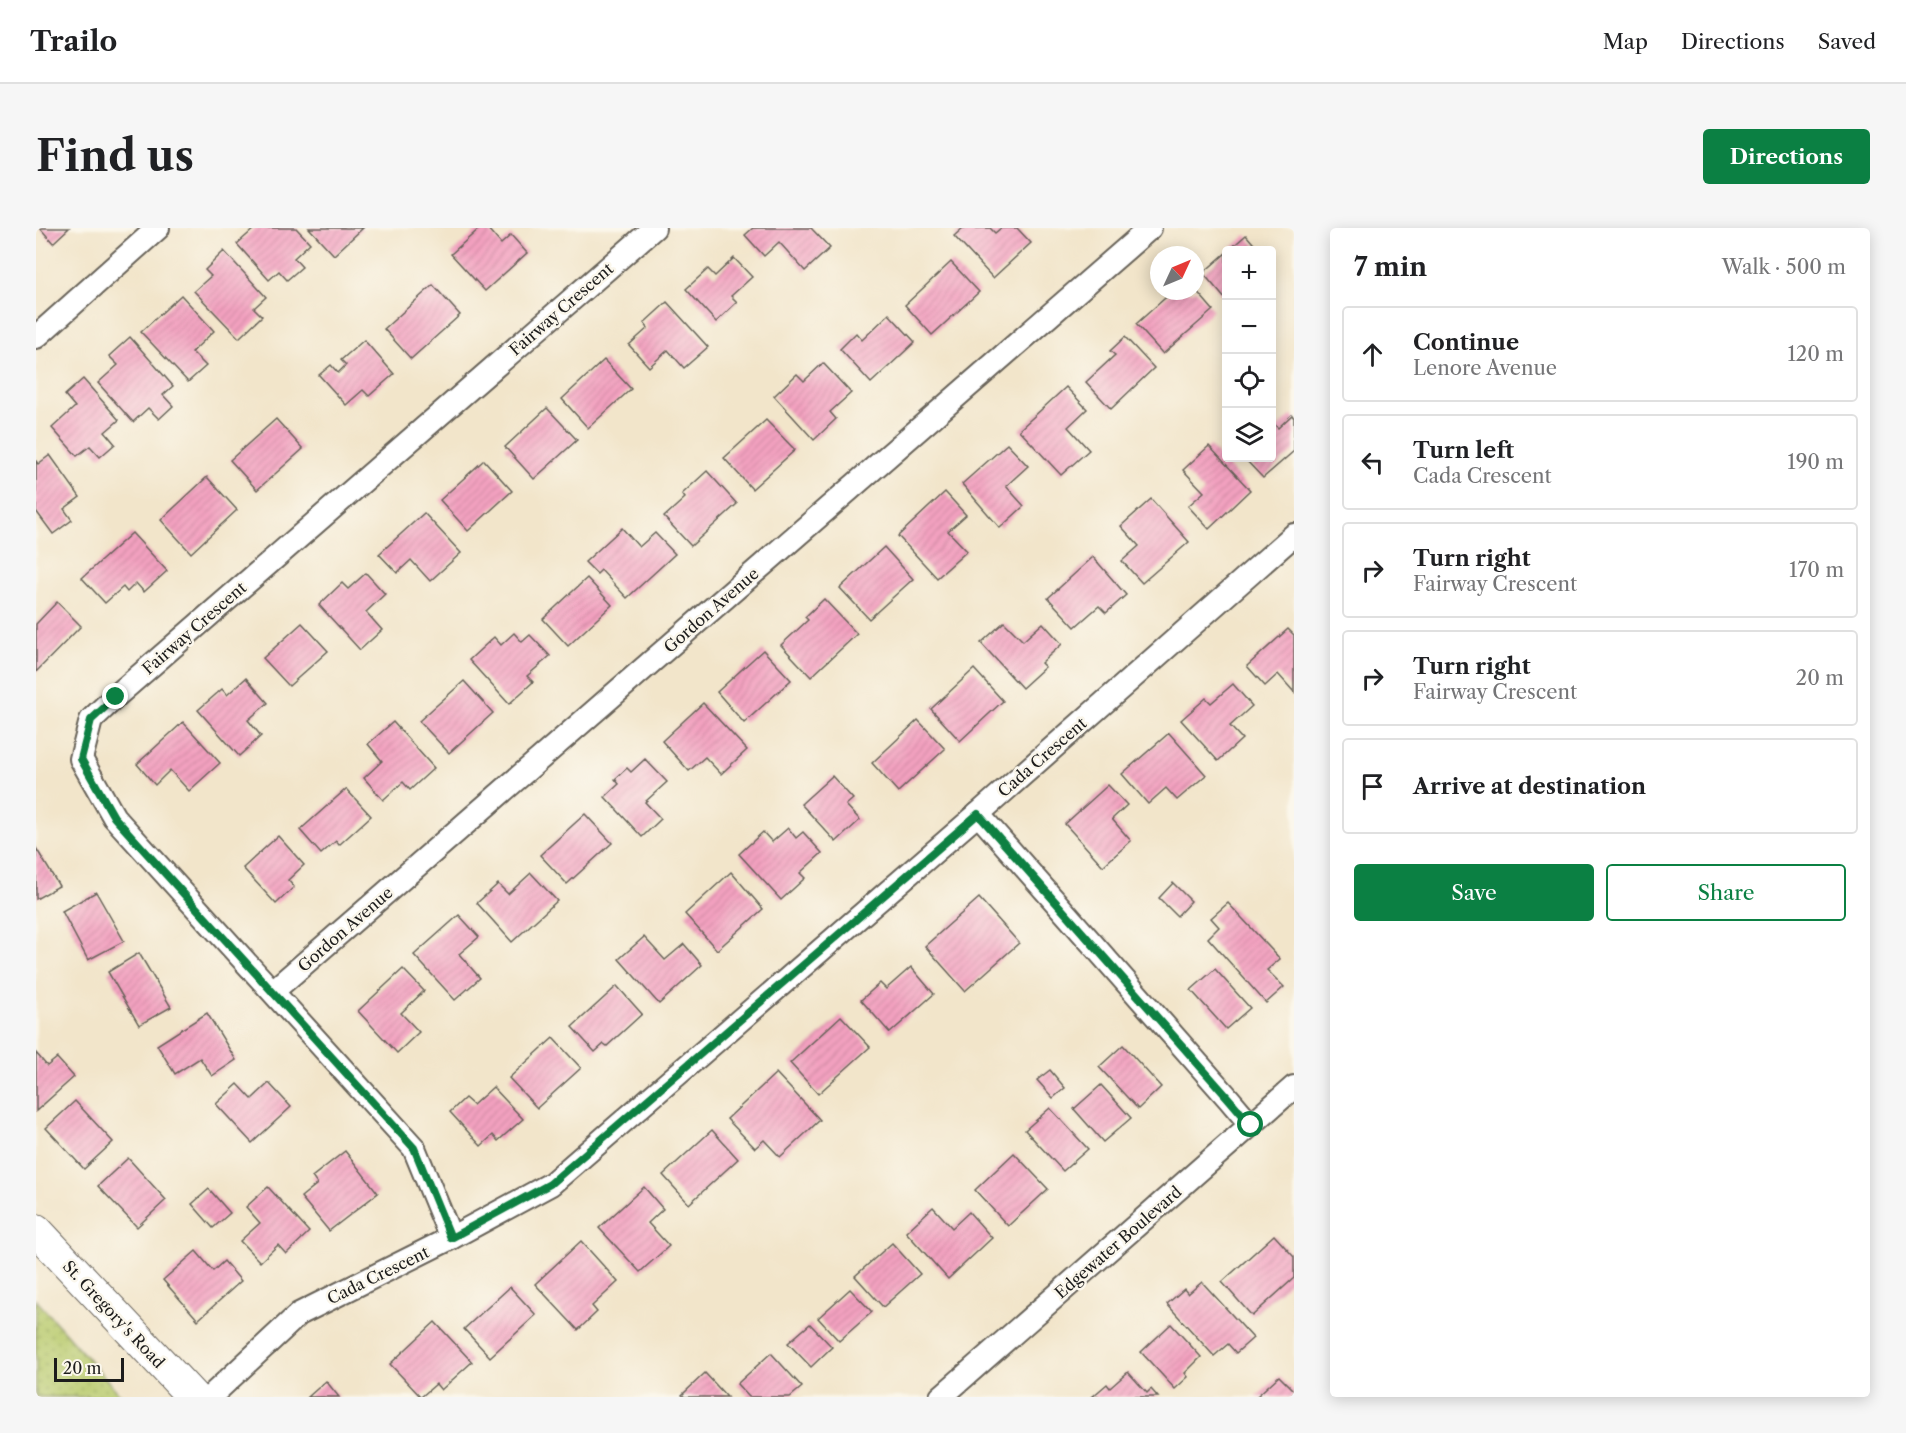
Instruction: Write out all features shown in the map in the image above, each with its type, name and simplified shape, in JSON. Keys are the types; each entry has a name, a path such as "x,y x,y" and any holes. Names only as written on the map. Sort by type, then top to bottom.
{"street":[{"path":"36,337 158,228"},
{"name":"Fairway Crescent","path":"451,1238 414,1148 114,817 81,759 91,720 124,689 654,228"},
{"name":"Gordon Avenue","path":"273,992 1150,228"},
{"name":"Cada Crescent","path":"210,1397 299,1314 451,1238 550,1184 978,814 1294,535"},
{"path":"978,814 1251,1125"},
{"name":"Edgewater Boulevard","path":"941,1397 1294,1087"},
{"name":"St. Gregory's Road","path":"36,1230 193,1397"}],"green space":[{"path":"36,1300 122,1397 36,1397"}],"building":[{"path":"40,228 69,228 53,243"},
{"path":"255,228 296,228 310,243 294,258 302,267 287,280 279,271 269,280 237,244"},
{"path":"309,228 363,228 334,255"},
{"path":"480,228 487,228 501,244 511,235 527,253 485,291 451,254"},
{"path":"753,228 811,228 830,248 805,271 779,242 764,256 745,235"},
{"path":"963,228 990,228 995,233 1001,228 1017,228 1031,243 993,278 954,236"},
{"path":"1246,235 1256,246 1234,246"},
{"path":"224,251 266,297 254,308 262,316 239,338 194,291 211,276 205,270"},
{"path":"1222,256 1222,295 1204,274"},
{"path":"734,258 752,277 731,296 737,302 716,322 686,289 708,269 715,276"},
{"path":"951,262 979,292 932,335 905,305"},
{"path":"433,285 460,315 411,359 384,329"},
{"path":"181,295 214,331 192,352 206,366 188,382 141,332"},
{"path":"1163,300 1204,300 1213,310 1163,354 1136,324"},
{"path":"667,302 708,347 684,368 668,350 649,367 629,345 648,328 644,323"},
{"path":"889,314 915,342 871,383 840,349 856,333 862,340"},
{"path":"130,337 173,386 163,395 173,406 159,419 148,408 133,422 98,383 118,365 109,356"},
{"path":"1125,337 1154,368 1111,409 1086,382 1115,355 1110,351"},
{"path":"364,340 394,374 369,396 363,390 346,405 319,375 331,365 338,373 346,365 341,360"},
{"path":"604,360 631,389 588,428 562,399"},
{"path":"823,363 851,393 830,412 836,419 814,440 774,396 797,374 804,381"},
{"path":"83,379 119,420 105,432 115,444 100,457 90,446 77,456 52,428 75,407 65,395"},
{"path":"1066,387 1087,409 1068,427 1089,450 1061,475 1019,430"},
{"path":"547,408 577,440 534,479 505,447"},
{"path":"1292,415 1294,418 1294,451 1263,478 1248,462 1276,462 1276,426 1278,428"},
{"path":"276,419 303,449 257,490 230,460"},
{"path":"766,420 795,450 752,489 724,458"},
{"path":"1007,444 1028,466 1006,486 1024,506 1000,528 962,484"},
{"path":"1209,446 1250,490 1209,529 1188,506 1204,492 1183,470"},
{"path":"50,455 80,497 64,509 72,520 53,534 36,511 36,461 38,464"},
{"path":"484,460 512,491 468,531 440,500"},
{"path":"707,471 737,504 691,546 664,517 685,498 682,494"},
{"path":"207,477 237,510 191,553 161,520"},
{"path":"945,492 966,515 948,531 967,551 937,578 898,536"},
{"path":"1151,499 1189,542 1142,583 1122,561 1139,546 1121,526"},
{"path":"424,513 461,553 430,581 411,560 397,573 379,554"},
{"path":"622,528 639,547 655,533 675,554 627,598 601,570 597,574 585,562"},
{"path":"132,533 167,571 144,592 136,583 127,592 123,587 105,603 82,578"},
{"path":"884,547 913,579 869,619 840,588"},
{"path":"1093,557 1126,595 1106,613 1099,606 1075,627 1048,598"},
{"path":"366,573 385,594 366,612 382,630 360,650 319,605 342,583 348,589"},
{"path":"587,578 612,605 568,646 543,619"},
{"path":"824,599 857,634 811,677 781,645 808,620 805,617"},
{"path":"57,602 81,626 36,672 36,624"},
{"path":"1004,622 1023,641 1043,623 1062,644 1041,663 1045,667 1022,688 981,643"},
{"path":"302,623 328,651 289,686 263,658"},
{"path":"1288,629 1294,635 1294,692 1278,674 1265,686 1247,666"},
{"path":"514,633 522,642 530,635 550,656 527,676 533,682 509,704 469,660 494,637 501,645"},
{"path":"763,650 791,680 744,723 717,692"},
{"path":"974,669 1003,701 960,741 931,709"},
{"path":"246,678 268,703 248,720 261,736 239,756 198,710 222,689 227,695"},
{"path":"464,681 493,713 449,753 419,721"},
{"path":"1233,684 1252,706 1230,726 1242,739 1218,761 1181,720 1206,698 1211,703"},
{"path":"703,703 747,750 721,774 705,757 689,771 662,741"},
{"path":"918,720 945,749 898,792 872,763"},
{"path":"183,722 220,763 189,791 170,770 155,785 137,764"},
{"path":"393,722 434,768 410,790 403,782 383,800 364,778 382,761 368,744"},
{"path":"1169,733 1206,775 1177,800 1166,788 1148,804 1122,774"},
{"path":"645,759 667,782 645,802 661,819 642,837 605,797 619,784 615,779 627,768 631,772"},
{"path":"832,776 853,799 846,805 860,820 836,842 801,804"},
{"path":"1108,785 1127,805 1112,819 1131,841 1103,866 1065,824"},
{"path":"346,789 371,816 339,845 336,841 321,854 300,830"},
{"path":"585,814 612,843 567,884 540,855"},
{"path":"788,828 796,838 803,832 822,853 800,873 805,878 781,900 739,854 763,832 772,842"},
{"path":"278,836 304,865 288,880 294,887 276,904 243,868"},
{"path":"36,848 59,886 36,899"},
{"path":"731,872 763,909 717,950 685,914"},
{"path":"531,873 557,901 512,942 477,903 498,884 508,894"},
{"path":"1173,883 1191,901 1177,916 1159,898"},
{"path":"96,892 124,941 88,960 62,911"},
{"path":"979,898 1019,943 965,991 925,946"},
{"path":"1228,903 1280,959 1267,970 1284,987 1266,1003 1208,938 1219,927 1211,918"},
{"path":"459,915 479,937 459,954 480,978 455,1000 414,955"},
{"path":"644,937 665,960 684,944 702,965 659,1004 619,959"},
{"path":"139,953 171,1007 139,1025 108,972"},
{"path":"911,967 934,994 890,1033 861,1000 880,983 886,989"},
{"path":"403,969 424,991 401,1013 419,1032 397,1053 358,1011"},
{"path":"1215,969 1250,1008 1226,1029 1191,990"},
{"path":"617,986 642,1014 607,1046 604,1044 595,1052 572,1027"},
{"path":"207,1013 236,1060 212,1076 200,1058 175,1074 157,1045"},
{"path":"841,1016 870,1047 818,1094 790,1063"},
{"path":"553,1038 581,1068 537,1108 509,1078"},
{"path":"1123,1045 1161,1087 1138,1109 1099,1067"},
{"path":"36,1053 47,1066 57,1058 74,1077 36,1111"},
{"path":"1050,1070 1065,1088 1053,1098 1037,1080"},
{"path":"776,1073 820,1120 780,1157 764,1140 755,1148 727,1119"},
{"path":"269,1083 291,1107 252,1143 216,1104 238,1084 252,1099"},
{"path":"1101,1085 1131,1118 1103,1142 1074,1109"},
{"path":"493,1087 523,1119 498,1141 493,1135 481,1146 450,1112 465,1098 473,1105"},
{"path":"75,1101 113,1142 84,1169 46,1128"},
{"path":"1050,1108 1088,1149 1063,1171 1025,1130"},
{"path":"712,1130 738,1159 689,1204 663,1175"},
{"path":"345,1151 378,1193 329,1231 301,1197 317,1184 312,1177"},
{"path":"1014,1153 1048,1189 1008,1226 975,1190"},
{"path":"128,1158 166,1200 137,1227 98,1186"},
{"path":"268,1187 309,1232 286,1254 278,1245 260,1262 240,1241 260,1223 246,1207"},
{"path":"644,1187 663,1209 648,1223 669,1246 640,1272 599,1228"},
{"path":"209,1189 230,1213 213,1228 192,1204"},
{"path":"933,1207 952,1228 969,1212 992,1238 948,1279 906,1232"},
{"path":"1274,1235 1294,1257 1294,1278 1252,1316 1222,1282"},
{"path":"581,1241 618,1282 592,1306 597,1312 578,1330 535,1284"},
{"path":"892,1243 920,1274 883,1307 855,1276"},
{"path":"196,1251 213,1271 224,1261 241,1281 198,1320 163,1280"},
{"path":"1202,1282 1253,1338 1236,1353 1228,1344 1214,1356 1167,1304 1184,1289 1188,1294"},
{"path":"510,1287 536,1315 490,1357 464,1329"},
{"path":"850,1289 872,1312 839,1341 818,1318"},
{"path":"435,1322 472,1362 441,1390 436,1384 421,1397 390,1364"},
{"path":"810,1324 832,1347 811,1367 788,1343"},
{"path":"1171,1324 1201,1357 1185,1373 1188,1377 1175,1389 1141,1352"},
{"path":"771,1353 802,1387 790,1397 749,1397 737,1384"},
{"path":"1128,1372 1147,1393 1151,1389 1158,1397 1092,1397 1107,1384 1110,1388"},
{"path":"705,1373 727,1397 685,1397 682,1395"},
{"path":"1279,1376 1294,1391 1292,1397 1256,1397"},
{"path":"326,1381 339,1397 308,1397"}],"route":[{"path":"116,697 91,720 81,759 114,817 414,1148 451,1238 550,1184 978,814 1251,1125"}]}
